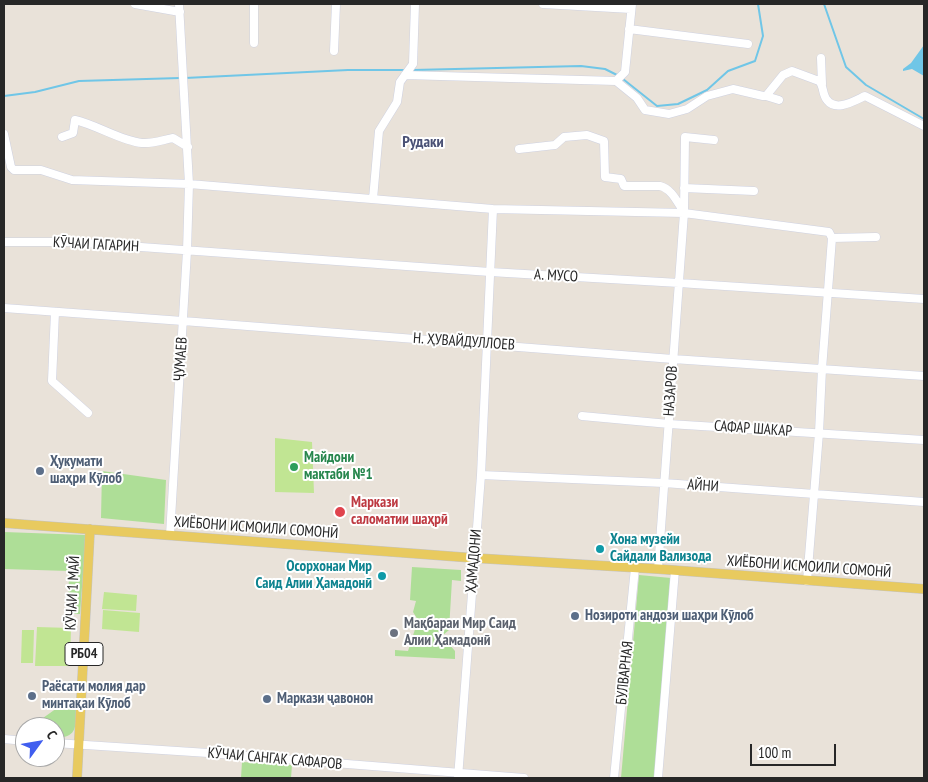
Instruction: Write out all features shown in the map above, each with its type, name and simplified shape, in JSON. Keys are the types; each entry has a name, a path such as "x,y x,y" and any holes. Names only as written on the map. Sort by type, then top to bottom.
{"main road":[{"name":"ХИЁБОНИ ИСМОИЛИ СОМОНӢ","path":"4,523 924,589"},
{"name":"КӮЧАИ 1 МАЙ","path":"78,778 90,529"}],"street":[{"path":"135,4 180,8"},
{"path":"254,4 254,43"},
{"path":"334,51 336,4"},
{"path":"374,199 379,130 397,102 400,82 413,64 415,4"},
{"path":"542,4 631,7 625,72 616,81"},
{"name":"ҶУМАЕВ","path":"170,535 188,251 188,147 180,8"},
{"path":"629,29 748,44"},
{"path":"822,58 822,84 828,101 843,106 865,96 924,126"},
{"path":"766,96 783,75 792,71 797,71 820,81 822,84"},
{"path":"405,75 616,81 638,98 645,110 669,114 687,109 707,96 733,88 779,100"},
{"path":"62,137 73,133 75,120 90,123 103,130 140,143 155,143 173,138 188,147"},
{"path":"4,134 11,167 14,170 41,170 72,180 189,184 493,209 684,212 829,232 832,238 829,292 822,368 820,433 807,582"},
{"path":"519,149 554,145 564,137 587,135 604,141 605,177 621,179 624,186 665,187 670,191 684,212"},
{"name":"НАЗАРОВ","path":"658,569 684,212 685,137 714,140"},
{"path":"684,188 754,191"},
{"name":"ҲАМАДОНИ","path":"458,776 481,475 493,209"},
{"path":"832,238 876,237"},
{"name":"КӮЧАИ ГАГАРИН","path":"4,242 71,242 188,251"},
{"name":"А. МУСО","path":"188,251 924,299"},
{"name":"Н. ҲУВАЙДУЛЛОЕВ","path":"4,308 183,320 673,359 924,376"},
{"path":"54,312 52,381 88,412"},
{"name":"САФАР ШАКАР","path":"582,416 669,424 924,440"},
{"name":"АЙНИ","path":"481,475 664,483 924,502"},
{"name":"БУЛВАРНАЯ","path":"614,778 635,568"},
{"path":"658,778 675,570"},
{"name":"КӮЧАИ САНГАК САФАРОВ","path":"65,744 198,752 458,776 524,778"}],"green space":[{"name":"Майдони мактаби №1","path":"275,438 312,442 314,493 275,492"},
{"path":"102,471 166,480 164,524 101,518"},
{"path":"4,532 86,535 80,614 68,614 69,571 4,569"},
{"path":"412,567 461,570 461,581 452,580 449,630 442,636 455,651 455,659 395,656 395,650 408,651 418,620 413,612 416,601 410,600"},
{"path":"639,575 671,578 655,778 621,778"},
{"path":"104,592 137,595 136,611 102,609"},
{"path":"103,610 140,613 139,632 102,629"},
{"path":"37,627 71,628 70,666 35,666"},
{"path":"22,630 34,630 33,663 21,663"},
{"path":"57,708 77,708 74,730 68,736 65,736 65,717 44,717"},
{"path":"242,762 292,765 291,778 241,778"}],"water":[{"path":"924,45 924,76 912,69 903,71 903,69 911,63"}],"waterway":[{"path":"623,79 657,106 678,104 707,90 728,71 755,61 763,36 758,4"},
{"path":"824,4 846,67 866,85 924,119"},
{"path":"413,70 581,66 605,69 619,76"},
{"path":"185,78 348,70 405,70"},
{"path":"4,96 35,92 79,81 180,78"}],"place":[{"name":"Майдони мактаби №1","path":"294,467"},
{"name":"Ҳукумати шаҳри Кӯлоб","path":"40,471"},
{"name":"Маркази саломатии шаҳрӣ","path":"340,512"},
{"name":"Хона музейи Сайдали Вализода","path":"600,549"},
{"name":"Осорхонаи Мир Саид Алии Ҳамадонӣ","path":"382,576"},
{"name":"Нозироти андози шаҳри Кӯлоб","path":"575,616"},
{"name":"Мақбараи Мир Саид Алии Ҳамадонӣ","path":"394,633"},
{"name":"Раёсати молия дар минтақаи Кӯлоб","path":"32,696"},
{"name":"Маркази ҷавонон","path":"267,699"}],"district":[{"name":"Рудаки","path":"423,142"}]}
